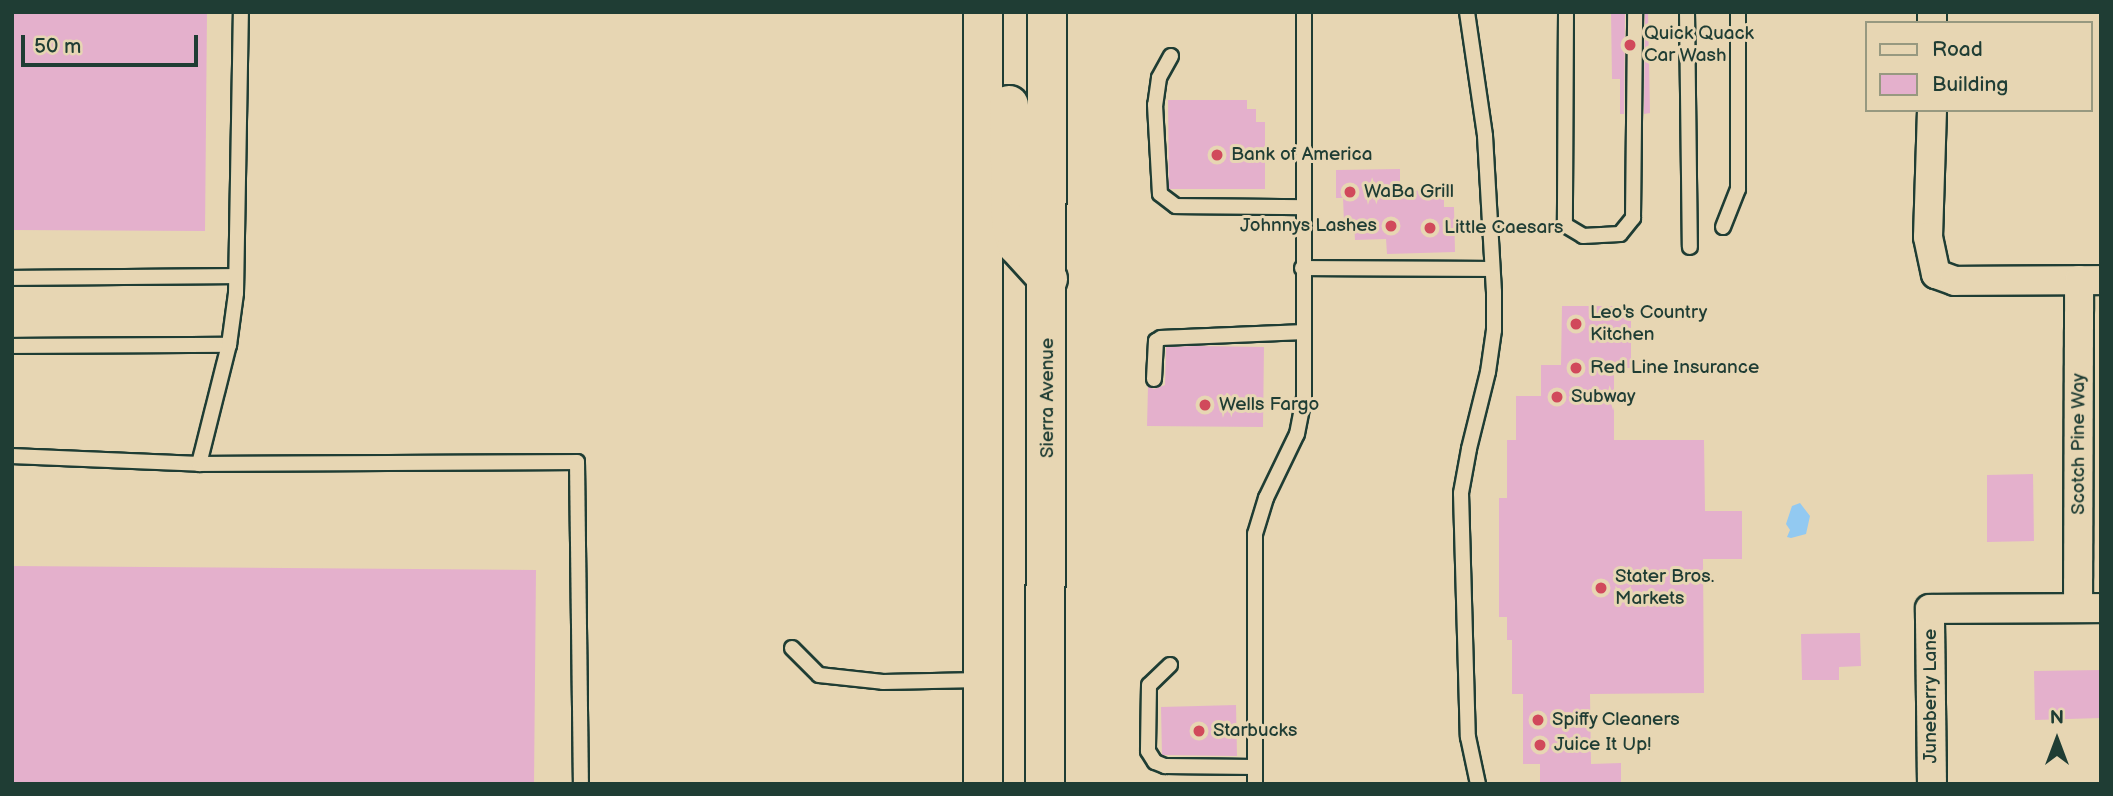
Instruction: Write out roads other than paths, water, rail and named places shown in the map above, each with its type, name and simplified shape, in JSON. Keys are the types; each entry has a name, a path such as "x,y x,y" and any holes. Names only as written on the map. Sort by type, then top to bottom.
{"main road":[{"path":"983,12 983,784"},
{"path":"1006,12 1011,223 1017,245 1048,279"},
{"name":"Sierra Avenue","path":"1045,784 1047,12"}],"street":[{"path":"1932,112 1928,237 1936,274 1955,281 2090,280"},
{"name":"Scotch Pine Way","path":"2090,280 2090,608"},
{"name":"Juneberry Lane","path":"1932,784 1930,609 2090,608"}],"lane":[{"path":"199,464 229,345 236,276 241,12"},
{"path":"1255,784 1255,534 1266,498 1303,418 1304,12"},
{"path":"1467,12 1485,136 1494,330 1488,372 1461,493 1468,737 1478,784"},
{"path":"1566,12 1565,225 1583,236 1620,234 1633,218 1635,12"},
{"path":"1687,12 1689,247"},
{"path":"1723,227 1738,189 1738,12"},
{"path":"1171,56 1159,78 1155,105 1160,194 1176,206 1303,207"},
{"path":"1302,268 1491,269"},
{"path":"12,278 236,276"},
{"path":"1154,379 1156,341 1160,338 1304,332"},
{"path":"12,345 229,345"},
{"path":"12,456 199,464 577,462 581,784"},
{"path":"792,648 819,674 883,682 983,680"},
{"path":"1170,665 1149,685 1148,751 1155,762 1165,766 1255,766"}],"water":[{"path":"1800,503 1810,516 1806,534 1787,537 1790,530 1786,524 1792,506"}],"place":[{"name":"Quick Quack Car Wash","path":"1630,45"},
{"name":"Bank of America","path":"1217,155"},
{"name":"WaBa Grill","path":"1350,192"},
{"name":"Johnnys Lashes","path":"1391,226"},
{"name":"Little Caesars","path":"1430,228"},
{"name":"Leo's Country Kitchen","path":"1576,324"},
{"name":"Red Line Insurance","path":"1576,368"},
{"name":"Subway","path":"1557,397"},
{"name":"Wells Fargo","path":"1205,405"},
{"name":"Stater Bros. Markets","path":"1601,588"},
{"name":"Spiffy Cleaners","path":"1538,720"},
{"name":"Starbucks","path":"1199,731"},
{"name":"Juice It Up!","path":"1540,745"}]}
